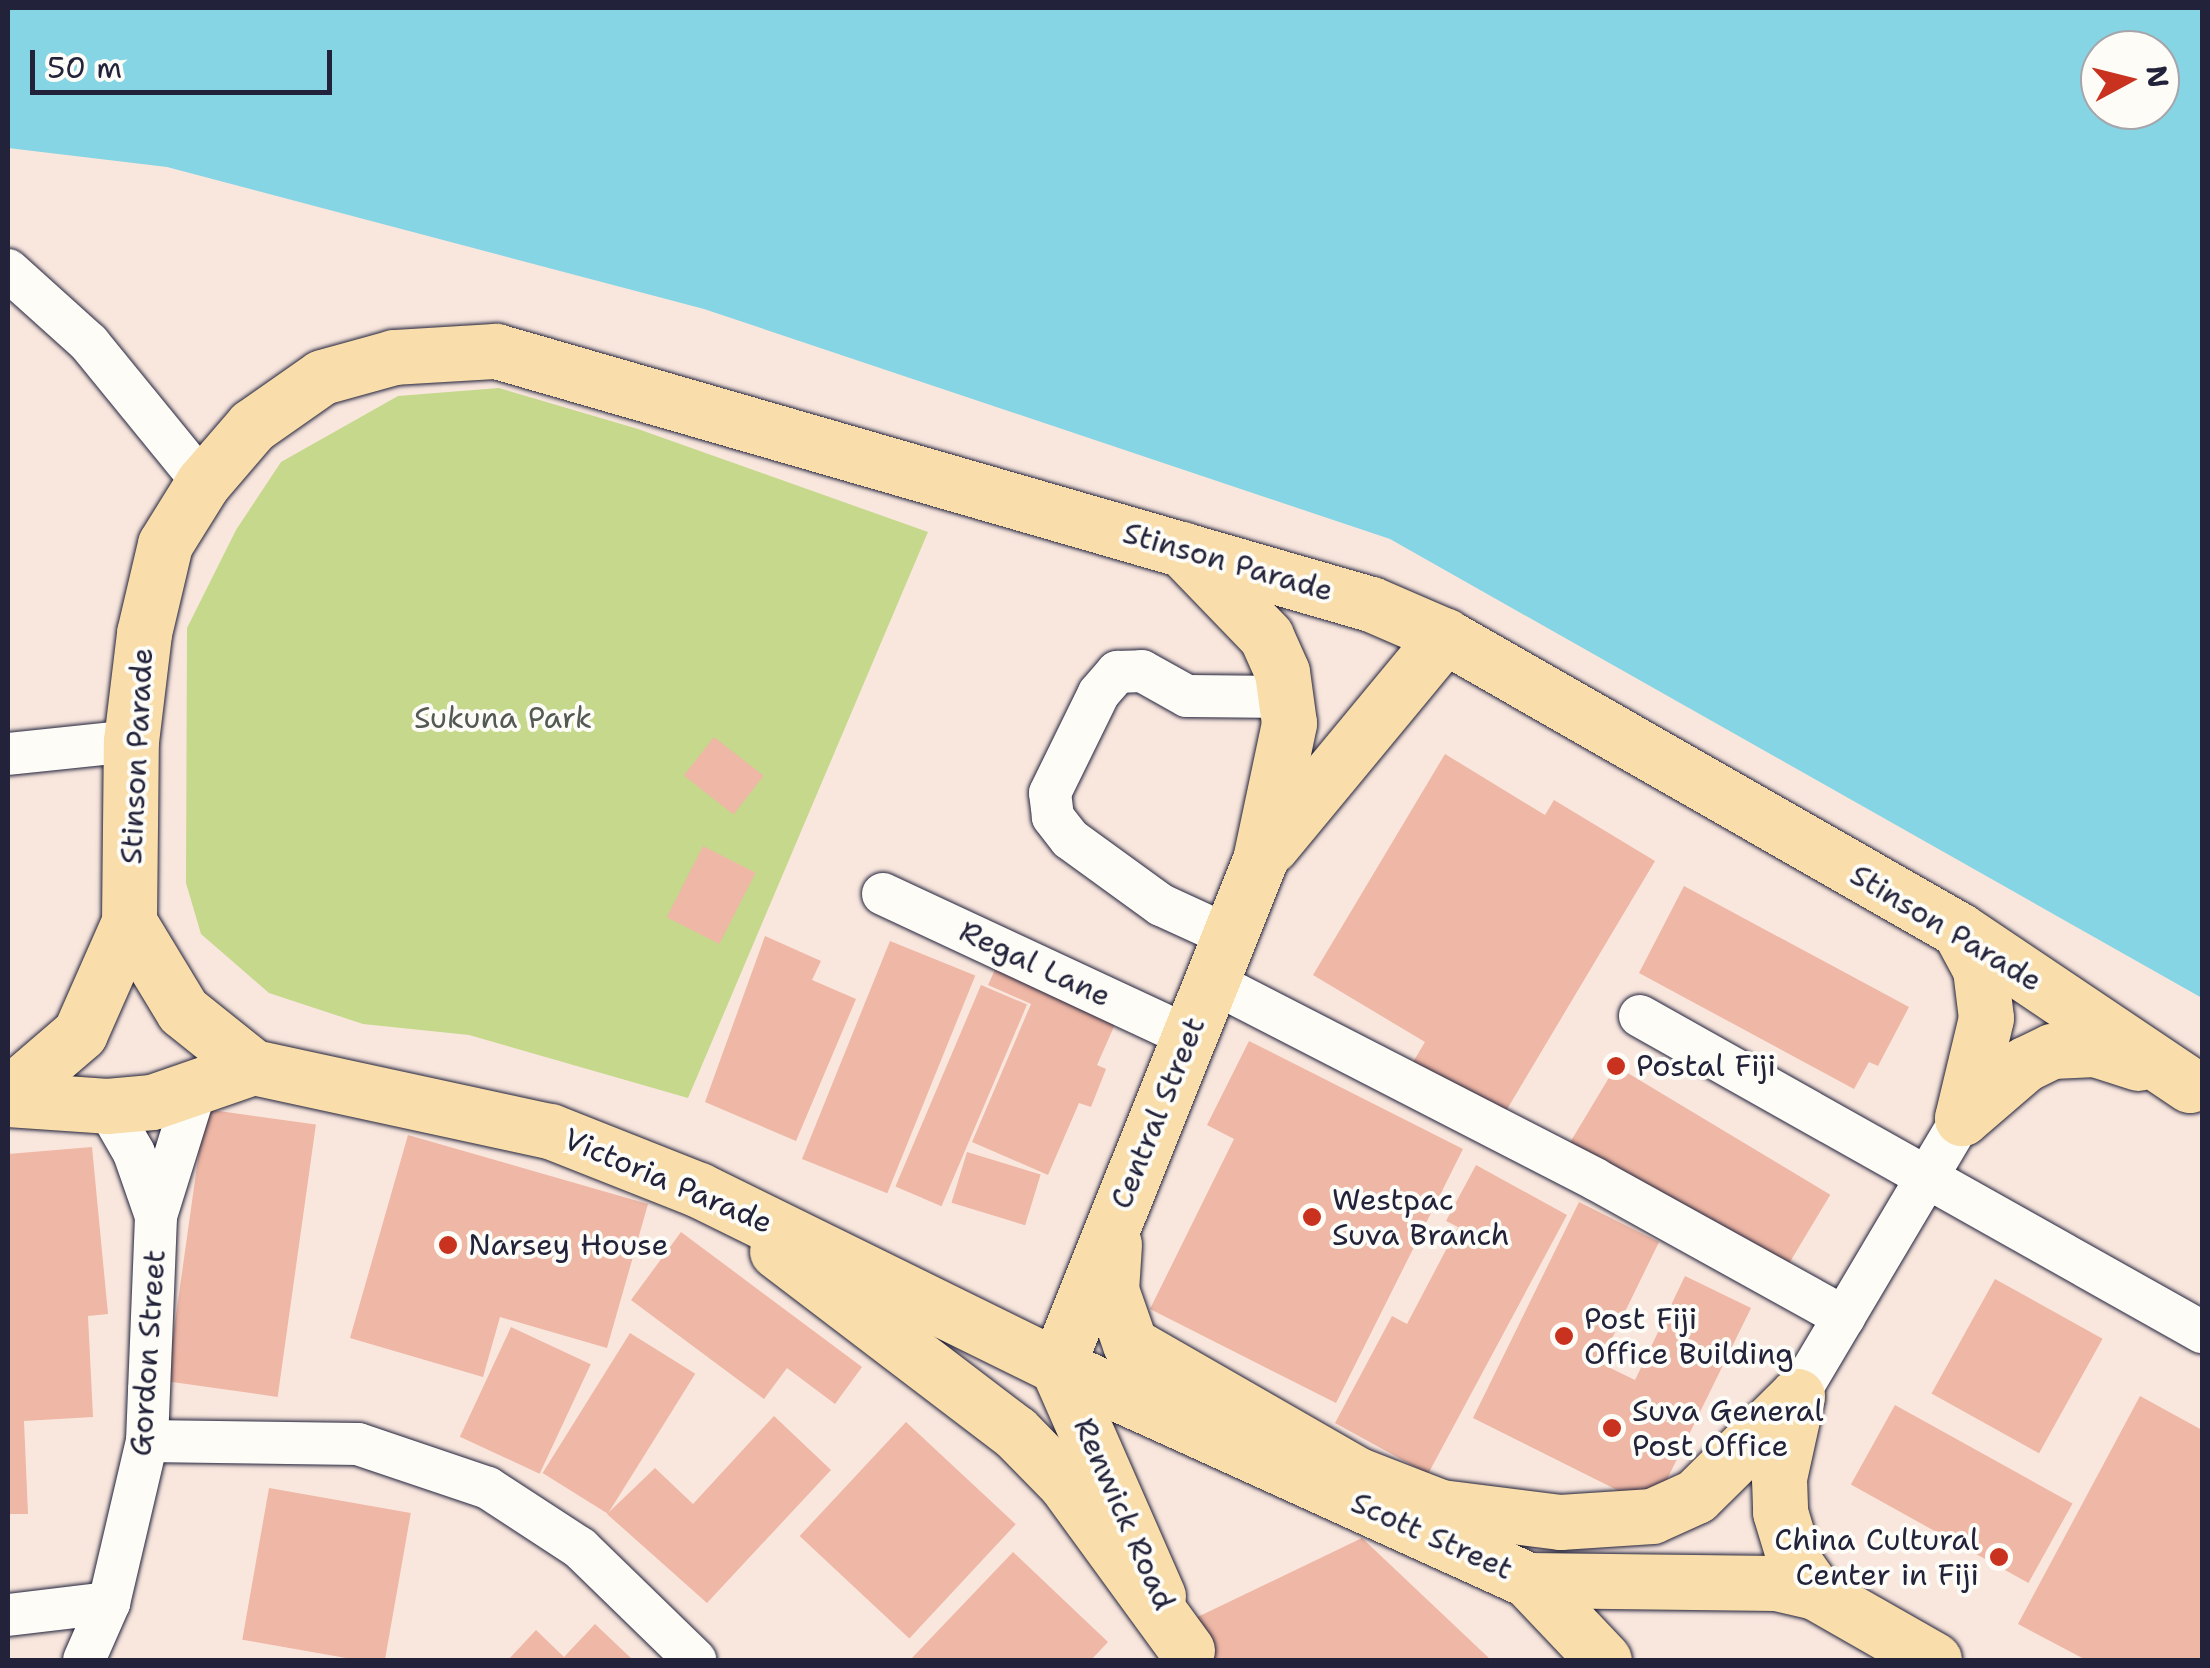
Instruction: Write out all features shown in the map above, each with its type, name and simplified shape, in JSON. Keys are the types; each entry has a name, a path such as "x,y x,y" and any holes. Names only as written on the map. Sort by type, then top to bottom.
{"main road":[{"name":"Stinson Parade","path":"8,1097 80,1033 130,922 132,742 144,633 165,544 203,483 252,426 322,377 394,357 496,351 1302,580 1445,636 1959,930 2196,1088"},
{"name":"Central Street","path":"1057,1366 1186,1035 1222,960 1260,860 1288,750 1288,697 1266,636 1182,549"},
{"name":"Central Street","path":"1260,860 1445,636"},
{"name":"Victoria Parade","path":"130,922 184,1011 253,1067 550,1131 700,1190 1057,1366"},
{"path":"1959,930 1980,970 1986,1018 1962,1118"},
{"path":"1962,1118 2025,1064 2072,1048 2114,1054 2196,1088"},
{"path":"8,1097 107,1106 195,1092 253,1067"},
{"path":"700,1190 1015,1432 1065,1484 1185,1657"},
{"path":"1117,1216 1111,1290 1130,1344 1358,1474 1441,1508 1560,1522 1652,1516 1696,1496 1797,1396"},
{"name":"Scott Street","path":"1057,1366 1528,1580 1737,1578 1814,1592 1934,1660"},
{"name":"Renwick Road","path":"1057,1366 1185,1657"},
{"path":"1797,1396 1779,1478 1780,1512 1796,1565 1814,1592"},
{"path":"1528,1580 1604,1660"}],"street":[{"path":"8,270 89,343 203,483"},
{"path":"1288,697 1187,696 1142,671 1117,672 1099,693 1050,793 1053,818 1070,839 1160,905 1222,960 1595,1179 1844,1317"},
{"path":"8,754 132,742"},
{"name":"Regal Lane","path":"883,894 1186,1035"},
{"path":"1640,1016 1929,1174 2202,1332"},
{"name":"Gordon Street","path":"84,1660 110,1603 147,1441 156,1216 195,1092"},
{"name":"Gordon Street","path":"107,1106 134,1153 156,1216"},
{"path":"1797,1396 1962,1118"},
{"path":"147,1441 358,1444 488,1488 580,1548 695,1660"},
{"path":"8,1615 110,1603"}],"green space":[{"name":"Sukuna Park","path":"499,388 638,429 928,532 688,1098 469,1035 363,1024 269,993 201,934 186,883 187,628 236,530 281,462 398,396"}],"water":[{"path":"8,8 2202,8 2202,998 1390,539 704,309 167,167 8,148"}],"building":[{"path":"714,737 764,776 733,814 684,776"},
{"path":"1445,754 1545,815 1554,800 1655,861 1503,1116 1413,1062 1425,1042 1313,975"},
{"path":"703,846 756,873 719,944 667,917"},
{"path":"1684,886 1909,1007 1878,1066 1869,1062 1854,1089 1639,973"},
{"path":"765,936 821,961 812,980 856,999 796,1141 705,1102"},
{"path":"890,941 975,975 887,1193 802,1159"},
{"path":"999,961 1120,1013 1097,1065 1106,1069 1091,1107 1079,1103 1048,1175 972,1142 1031,1004 988,985"},
{"path":"981,985 1027,1005 941,1206 895,1187"},
{"name":"Westpac Suva Branch","path":"1249,1041 1463,1149 1336,1403 1150,1309 1234,1139 1207,1125"},
{"path":"1616,1066 1830,1195 1783,1273 1569,1144"},
{"path":"205,1109 316,1125 278,1397 167,1381"},
{"name":"Narsey House","path":"408,1135 648,1204 607,1348 500,1317 483,1377 350,1338"},
{"path":"92,1147 108,1314 88,1316 93,1417 24,1421 28,1514 8,1514 8,1154"},
{"path":"967,1152 1041,1175 1025,1225 952,1203"},
{"path":"1476,1165 1567,1215 1428,1474 1335,1423 1392,1316 1407,1324 1458,1227 1446,1221"},
{"name":"Post Fiji Office Building","path":"1579,1202 1659,1242 1600,1363 1635,1380 1685,1276 1751,1308 1653,1508 1473,1418"},
{"path":"681,1232 862,1367 835,1404 787,1368 764,1399 631,1300"},
{"path":"1995,1279 2103,1339 2039,1453 1931,1394"},
{"path":"511,1327 591,1364 540,1474 460,1437"},
{"path":"630,1333 695,1374 608,1514 543,1473"},
{"path":"2140,1396 2202,1430 2202,1660 2086,1660 2018,1624"},
{"path":"1895,1405 2073,1503 2028,1583 1851,1485"},
{"path":"774,1416 831,1470 707,1603 607,1514 655,1468 693,1504"},
{"path":"906,1422 1016,1524 909,1638 800,1536"},
{"path":"269,1488 411,1513 385,1660 358,1660 242,1640"},
{"path":"1362,1538 1491,1660 1207,1660 1185,1623"},
{"path":"1013,1552 1108,1642 1091,1660 910,1660"},
{"path":"595,1624 633,1660 508,1660 536,1630 564,1657"}],"place":[{"name":"Postal Fiji","path":"1616,1066"},
{"name":"Westpac Suva Branch","path":"1312,1217"},
{"name":"Narsey House","path":"448,1245"},
{"name":"Post Fiji Office Building","path":"1564,1336"},
{"name":"Suva General Post Office","path":"1612,1428"},
{"name":"China Cultural Center in Fiji","path":"1999,1557"}]}
